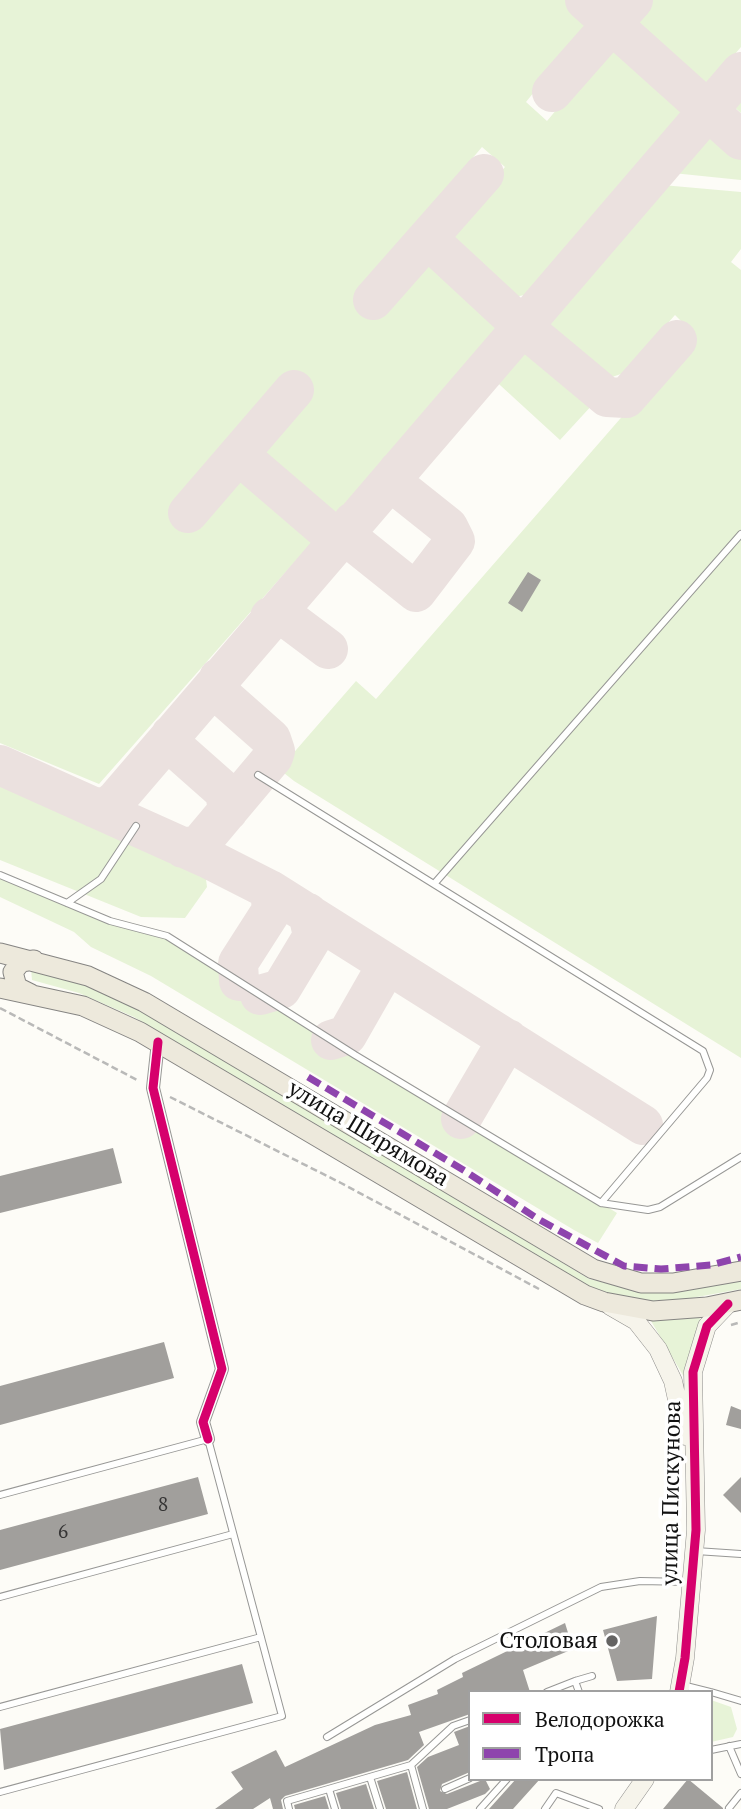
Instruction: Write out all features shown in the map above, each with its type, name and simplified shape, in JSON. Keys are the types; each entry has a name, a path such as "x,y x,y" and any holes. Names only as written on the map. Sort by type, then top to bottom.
{"main road":[{"name":"улица Ширямова","path":"0,953 88,976 145,1002 593,1269 641,1283 673,1283 741,1271"},
{"path":"32,995 17,987 13,972 21,962 34,960"},
{"name":"улица Ширямова","path":"0,988 83,1006 111,1016 538,1269 604,1302 653,1311 735,1302"}],"street":[{"path":"158,1042 153,1088 222,1369 203,1422 208,1439"},
{"name":"улица Пискунова","path":"604,1302 629,1317 647,1333 673,1381 683,1426 696,1530"},
{"name":"улица Пискунова","path":"680,1688 696,1530 694,1373 707,1326 735,1302"},
{"path":"625,1809 644,1781"}],"lane":[{"path":"434,884 741,534"},
{"path":"258,775 703,1051 708,1060 707,1078 601,1203"},
{"path":"67,903 101,879 136,826"},
{"path":"0,875 110,921 167,936 355,1055 601,1203 648,1210 660,1207 741,1157"},
{"path":"0,1495 208,1439 282,1716 0,1792"},
{"path":"0,1597 233,1534"},
{"path":"694,1551 741,1554"},
{"path":"327,1737 455,1659 601,1587 640,1581 692,1582"},
{"path":"0,1707 261,1637"},
{"path":"552,1690 592,1676"},
{"path":"575,1681 578,1690"},
{"path":"713,1693 741,1701"},
{"path":"289,1809 287,1801 411,1765 453,1726 468,1721"},
{"path":"713,1750 741,1744"},
{"path":"729,1746 741,1774"},
{"path":"411,1765 423,1809"},
{"path":"370,1777 380,1809"},
{"path":"445,1788 468,1779"},
{"path":"480,1809 505,1781"},
{"path":"329,1789 335,1809"},
{"path":"545,1809 556,1793 597,1809"},
{"path":"729,1808 741,1793"}],"path":[{"path":"0,1008 341,1183 540,1290"}],"green space":[{"path":"0,0 576,0 594,17 526,102 547,121 617,37 692,101 529,294 515,297 443,237 505,167 482,147 354,298 375,316 432,249 499,308 503,325 333,521 253,459 313,388 292,372 170,515 190,532 244,471 321,532 99,784 0,743"},
{"path":"648,0 741,0 741,47 707,86 632,18"},
{"path":"741,82 741,113 726,100"},
{"path":"704,121 714,121 741,145 741,180 663,172"},
{"path":"651,184 741,192 741,249 731,262 741,270 741,1058 294,781 284,773 283,765 356,681 376,699 694,334 675,315 624,373 609,378 547,323 544,310"},
{"path":"529,336 594,390 594,403 560,440 489,375 517,338"},
{"path":"0,783 205,872 207,887 185,918 141,917 0,860"},
{"path":"0,877 112,924 173,939 617,1213 598,1243 574,1230 151,976 91,947 74,932 0,897"},
{"path":"31,969 85,983 137,1005 589,1279 639,1291 673,1292 741,1280 741,1289 675,1301 639,1301 610,1295 581,1283 134,1017 79,993 32,980"},
{"path":"699,1317 701,1321 687,1377 684,1377 651,1321"},
{"path":"713,1701 731,1707 737,1729 733,1737 713,1742"}],"building":[{"path":"528,572 541,580 522,612 508,603"},
{"path":"113,1148 122,1183 0,1213 0,1176"},
{"path":"164,1342 174,1378 0,1425 0,1386"},
{"path":"731,1406 741,1410 741,1429 726,1425"},
{"path":"198,1477 208,1514 0,1570 0,1530"},
{"path":"741,1477 741,1513 723,1495"},
{"path":"657,1616 652,1679 617,1681 603,1630"},
{"path":"565,1623 573,1649 523,1670 529,1690 468,1690 468,1715 419,1732 424,1745 408,1760 285,1796 281,1800 283,1809 273,1809 270,1798 253,1809 215,1809 243,1789 231,1772 276,1750 285,1767 375,1725 411,1715 408,1705 438,1694 437,1690 463,1677 462,1673"},
{"path":"242,1664 253,1703 4,1770 0,1729"},
{"path":"468,1727 468,1773 442,1784 440,1791 447,1794 480,1781 486,1781 490,1789 485,1794 447,1809 429,1809 417,1767 428,1757 459,1745 454,1732"},
{"path":"407,1772 417,1809 386,1809 377,1781"},
{"path":"514,1781 538,1781 513,1809 489,1809"},
{"path":"686,1781 690,1781 723,1808 723,1809 663,1809"},
{"path":"366,1784 374,1809 341,1809 336,1793"},
{"path":"325,1796 329,1809 295,1809 294,1805"}],"taxiway":[{"path":"585,0 741,140"},
{"path":"552,92 633,0"},
{"path":"95,808 109,806 116,800 741,72"},
{"path":"373,300 484,174"},
{"path":"432,235 434,244 523,327 607,397 626,398 677,340"},
{"path":"188,513 294,390"},
{"path":"239,455 338,540"},
{"path":"353,522 349,531 351,540 416,592 455,541 448,527 399,488 396,484 398,471"},
{"path":"270,617 284,616 328,649"},
{"path":"183,848 199,845 273,757 275,751 271,739 219,693 219,678"},
{"path":"171,735 173,746 225,792 228,811"},
{"path":"0,765 207,858 270,890 643,1125"},
{"path":"239,981 238,963 272,910 270,890"},
{"path":"260,995 281,989 313,936 308,913"},
{"path":"331,1040 347,1035 387,965"},
{"path":"461,1119 508,1039"}],"marked path":[{"path":"308,1077 465,1171 538,1219 624,1266 661,1269 711,1265 741,1257"}],"cycle path":[{"path":"158,1042 153,1088 222,1369 203,1422 208,1439"},
{"path":"679,1690 685,1658 696,1530 693,1372 707,1326 728,1304"}],"place":[{"name":"Столовая","path":"612,1641"}]}
